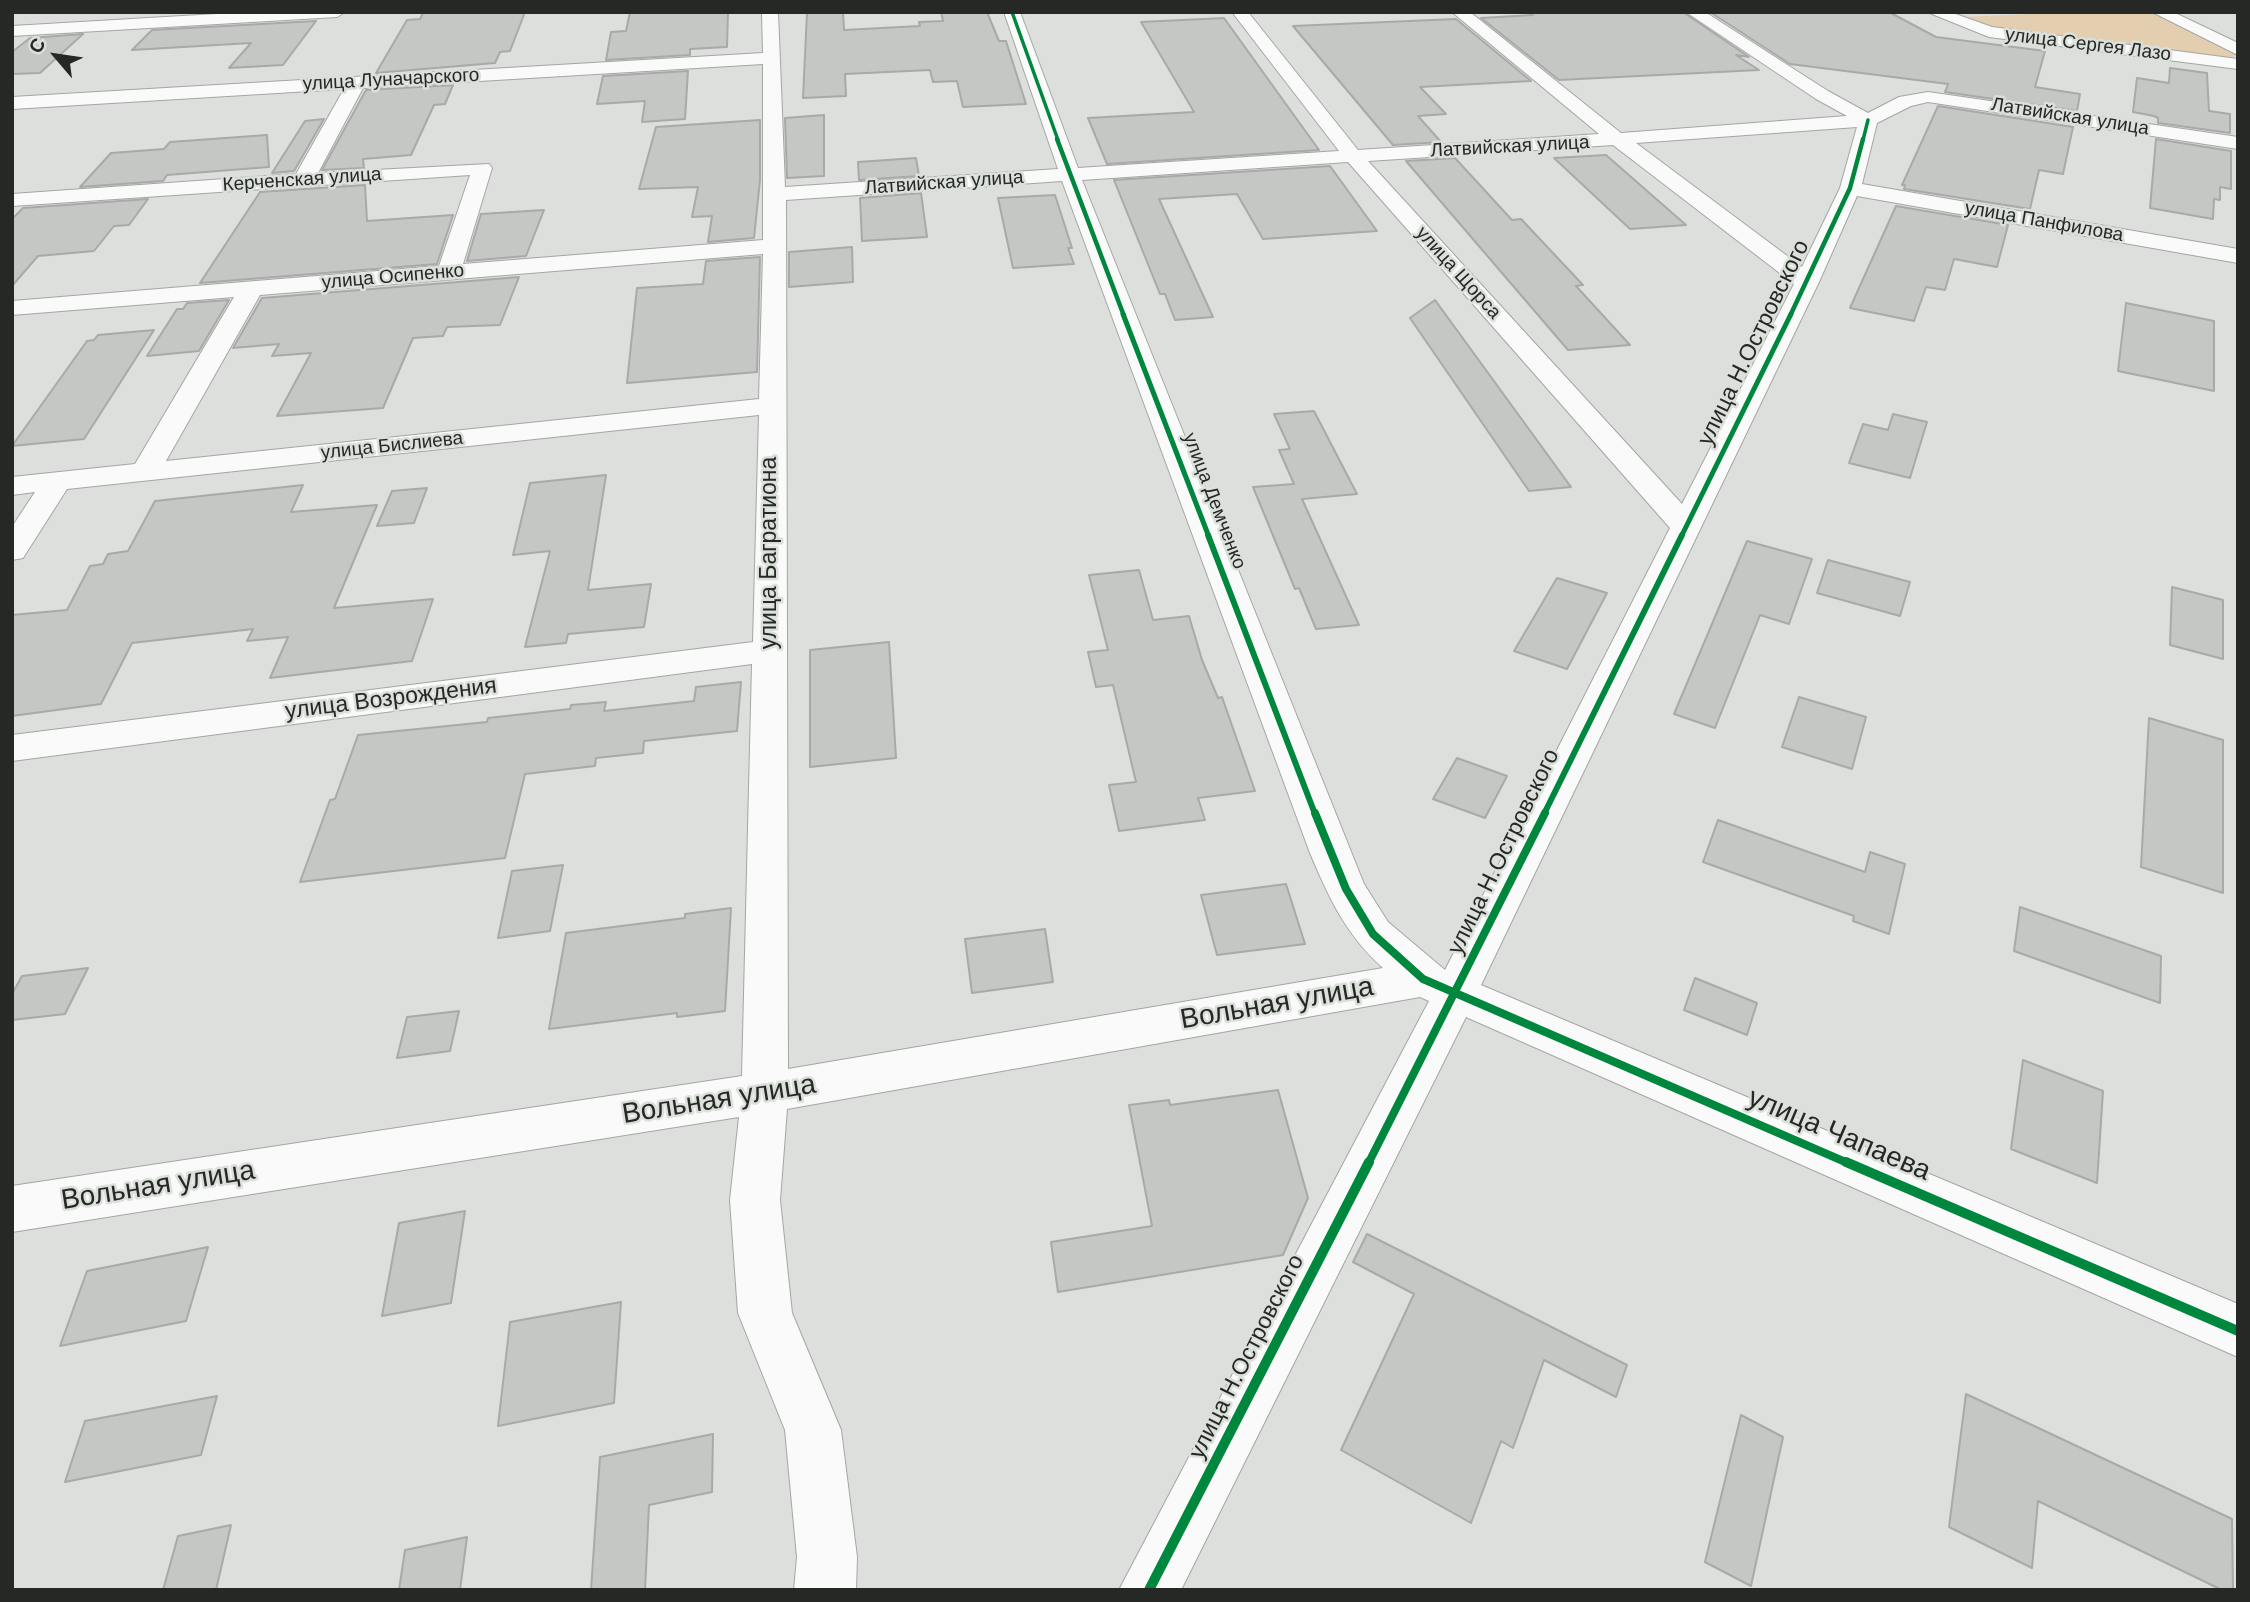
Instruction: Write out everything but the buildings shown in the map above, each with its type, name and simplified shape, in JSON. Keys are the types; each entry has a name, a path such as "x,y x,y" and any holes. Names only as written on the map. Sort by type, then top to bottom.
{"street":[{"path":"13,31 35,12"},
{"path":"13,31 337,12"},
{"name":"улица Багратиона","path":"770,12 769,58 775,194 765,1093 755,1200 765,1313 813,1430 827,1557 825,1590"},
{"name":"улица Демченко","path":"1012,12 1070,174 1346,889 1373,934 1440,985"},
{"name":"улица Щорса","path":"1240,12 1352,155 1686,527"},
{"path":"1460,12 1620,141 1807,282"},
{"path":"1694,12 1822,94 1868,120"},
{"name":"улица Сергея Лазо","path":"2160,12 2238,50"},
{"name":"улица Сергея Лазо","path":"1938,14 1989,13"},
{"name":"улица Сергея Лазо","path":"1938,14 1989,32 2238,64"},
{"name":"улица Луначарского","path":"12,103 769,58"},
{"path":"304,179 357,82"},
{"name":"Латвийская улица","path":"775,194 1352,155 1620,141 1868,120 1906,101 1928,97 2238,143"},
{"name":"улица Н.Островского","path":"1149,1590 1440,985 1686,527 1807,282 1850,188 1865,141 1868,120"},
{"name":"Керченская улица","path":"12,200 481,168 449,272"},
{"name":"улица Панфилова","path":"1850,188 2238,256"},
{"name":"улица Осипенко","path":"12,308 774,246"},
{"path":"145,472 251,289"},
{"name":"улица Бислиева","path":"12,486 771,406"},
{"path":"12,551 57,481"},
{"name":"улица Возрождения","path":"12,748 769,650"},
{"name":"Вольная улица","path":"12,1209 1440,985"},
{"name":"улица Чапаева","path":"1440,985 2238,1331"}],"shaded area":[{"path":"2153,12 2238,55 2227,59 2004,32 1962,17"}],"cycle path":[{"path":"1012,12 1070,175 1330,853 1346,889 1373,934 1423,979 2238,1331"},
{"path":"1149,1590 1456,992 1807,282 1850,188 1868,120"}]}
